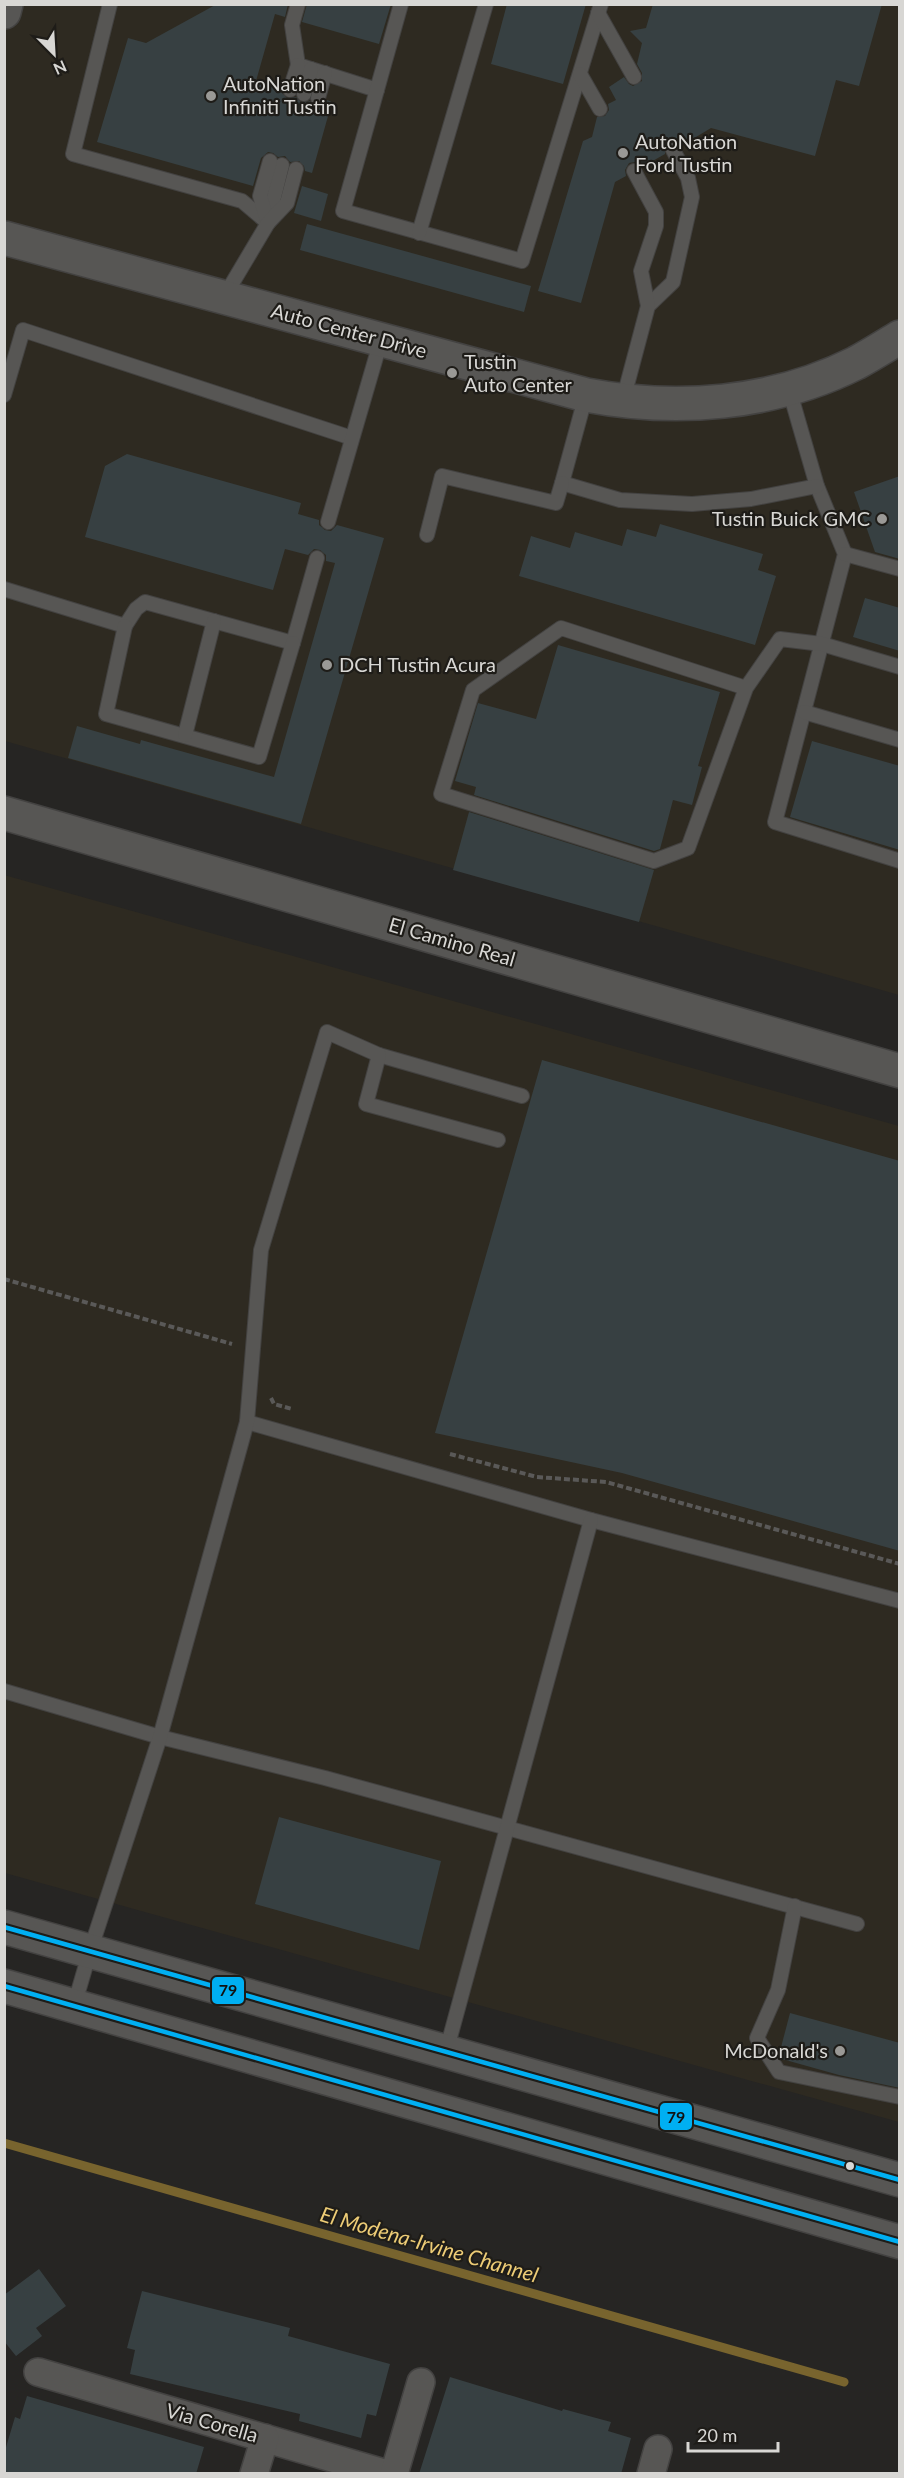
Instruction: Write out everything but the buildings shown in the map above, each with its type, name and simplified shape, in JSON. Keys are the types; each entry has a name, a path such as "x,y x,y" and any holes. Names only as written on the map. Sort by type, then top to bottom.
{"main road":[{"path":"4,12 6,4"},
{"name":"Auto Center Drive","path":"4,238 586,395 622,402 674,404 739,400 789,389 855,363 900,337"},
{"name":"El Camino Real","path":"4,813 900,1071"},
{"path":"4,1927 900,2180"},
{"path":"4,1986 900,2242"}],"street":[{"name":"Via Corella","path":"38,2372 387,2474"},
{"path":"394,2474 421,2382"},
{"path":"255,2474 265,2438"}],"lane":[{"path":"110,4 73,154 242,201 268,223"},
{"path":"297,92 305,67 292,25 298,4"},
{"path":"401,4 344,211 522,261 600,9"},
{"path":"419,233 486,4"},
{"path":"600,9 633,77"},
{"path":"305,67 377,90"},
{"path":"318,98 326,73"},
{"path":"580,74 600,109"},
{"path":"648,306 673,282 692,197 688,178 673,150"},
{"path":"268,223 276,163"},
{"path":"224,297 268,223 287,203 296,169"},
{"path":"622,402 648,306 641,271 656,226 656,212 634,171"},
{"path":"4,395 23,330 352,438"},
{"path":"328,522 381,339"},
{"path":"789,389 817,486 845,554 775,822 900,861"},
{"path":"427,535 442,476 556,503 586,395"},
{"path":"562,483 620,500 692,504 750,499 817,486"},
{"path":"845,554 900,569"},
{"path":"293,643 146,602 136,609 125,626 106,714 259,758 293,643 317,558"},
{"path":"4,589 125,626"},
{"path":"185,735 214,621"},
{"path":"746,688 561,628 473,690 441,794 654,861 688,848 746,688 780,639 822,644 900,667"},
{"path":"804,712 900,740"},
{"path":"74,2006 160,1737 247,1422 261,1250 327,1032 380,1055 522,1096"},
{"path":"380,1055 366,1104 498,1140"},
{"path":"247,1422 591,1520 900,1601"},
{"path":"446,2052 591,1520"},
{"path":"4,1691 160,1737 325,1778 857,1924"},
{"path":"795,1906 778,1990 757,2038 779,2072 900,2097"}],"path":[{"path":"4,1279 232,1344 274,1372 271,1399 274,1404 296,1410"},
{"path":"441,1452 537,1477 606,1482 900,1564"}],"shaded area":[{"name":"Tustin Auto Center","path":"4,5 899,5 899,995 5,741"},
{"path":"4,875 899,1126 899,2122 5,1873"}],"waterway":[{"name":"El Modena-Irvine Channel","path":"4,2143 844,2382"}],"transit line":[{"name":"79","path":"4,1927 900,2180"},
{"name":"79","path":"4,1986 900,2242"}],"place":[{"name":"AutoNation Infiniti Tustin","path":"211,96"},
{"name":"AutoNation Ford Tustin","path":"623,153"},
{"name":"Tustin Auto Center","path":"452,373"},
{"name":"Tustin Buick GMC","path":"882,519"},
{"name":"DCH Tustin Acura","path":"327,665"},
{"name":"McDonald's","path":"840,2051"}]}
